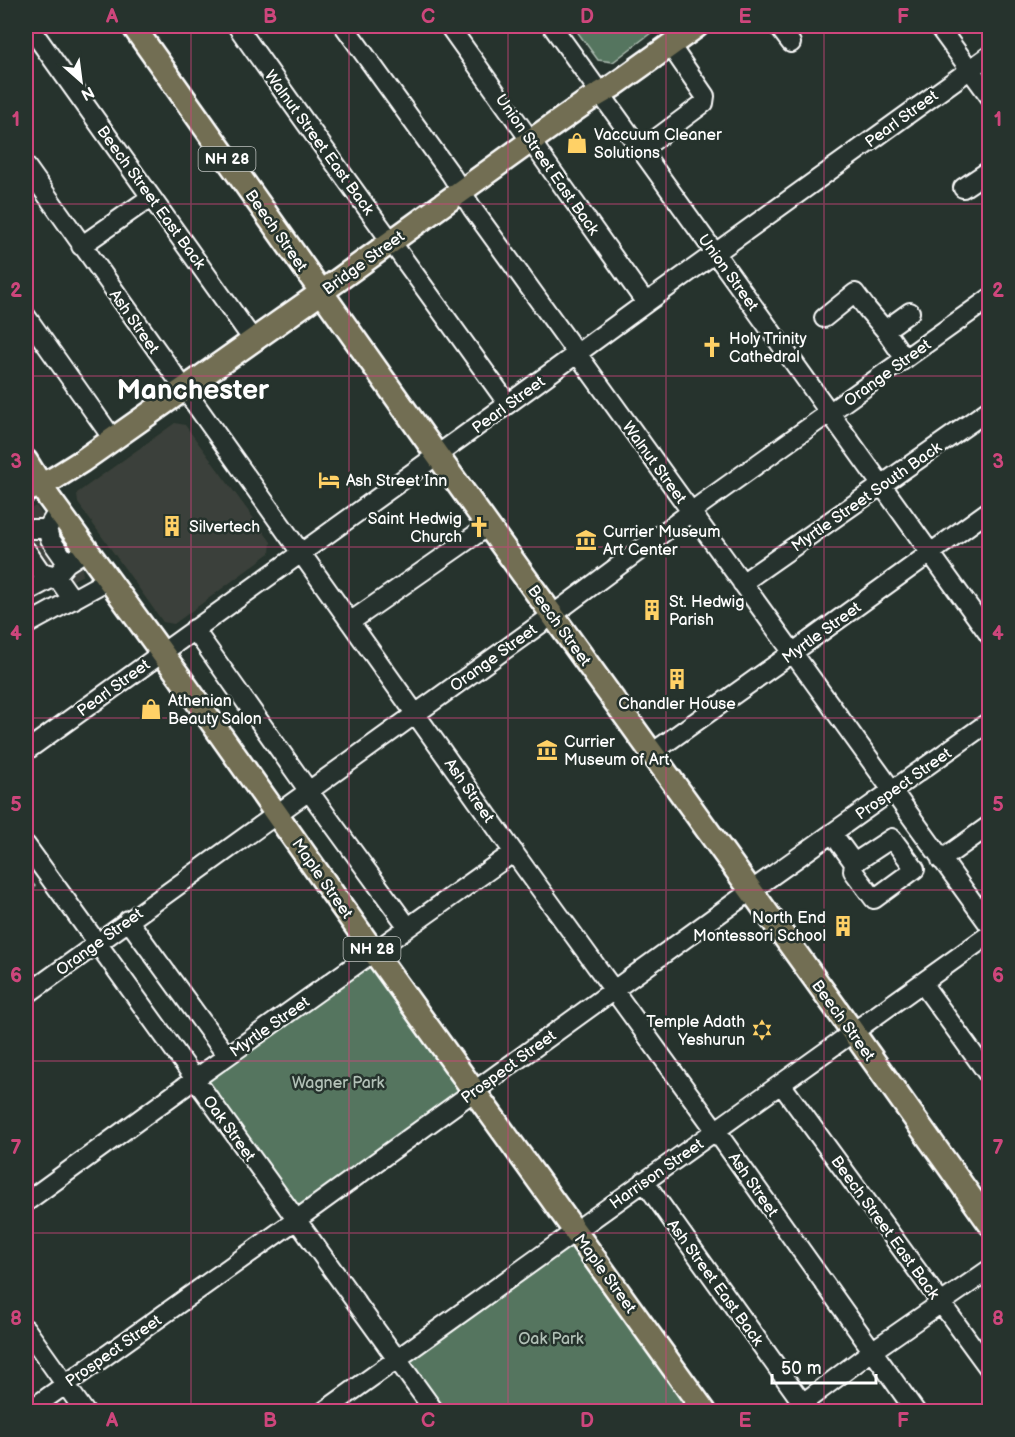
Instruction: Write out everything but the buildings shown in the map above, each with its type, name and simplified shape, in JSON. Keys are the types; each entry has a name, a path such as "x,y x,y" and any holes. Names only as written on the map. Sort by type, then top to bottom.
{"main road":[{"name":"Beech Street","path":"133,26 437,455 990,1224"},
{"name":"Bridge Street","path":"33,488 82,461 532,140 697,26"},
{"name":"Maple Street","path":"26,461 33,488 52,520 87,550 162,652 374,952 705,1412"}],"street":[{"name":"Beech Street East Back","path":"29,26 253,340"},
{"name":"Walnut Street East Back","path":"237,26 508,404"},
{"name":"Walnut Street","path":"344,26 990,926"},
{"name":"Union Street East Back","path":"449,26 646,303"},
{"name":"Union Street","path":"552,26 930,554 986,624"},
{"path":"778,26 791,43"},
{"path":"938,26 990,96"},
{"path":"641,150 704,103 705,96 670,45"},
{"name":"Pearl Street","path":"26,751 990,55"},
{"name":"Ash Street","path":"26,166 183,389 916,1412"},
{"path":"963,188 990,170"},
{"path":"81,246 152,197"},
{"path":"824,318 855,292 905,358"},
{"name":"Orange Street","path":"26,994 990,298"},
{"path":"885,330 910,312"},
{"path":"26,316 113,439"},
{"name":"Myrtle Street South Back","path":"742,583 990,409"},
{"name":"Myrtle Street","path":"652,753 990,510"},
{"path":"26,529 52,520 50,539 73,600"},
{"path":"350,622 488,526"},
{"path":"26,550 41,572 62,570"},
{"path":"26,592 62,570 87,550"},
{"path":"26,625 97,586 107,577"},
{"path":"194,629 408,927"},
{"name":"Prospect Street","path":"27,1412 990,722"},
{"path":"941,860 990,825"},
{"path":"832,833 854,863"},
{"name":"Oak Street","path":"26,845 435,1412"},
{"name":"Myrtle Street","path":"26,1202 514,852"},
{"path":"128,920 227,1056"},
{"name":"Harrison Street","path":"323,1412 990,934"},
{"path":"922,983 990,1077"},
{"name":"Beech Street East Back","path":"781,1084 990,1370"},
{"name":"Ash Street East Back","path":"644,1181 801,1409"},
{"path":"801,1409 872,1351 990,1269"},
{"path":"26,1329 85,1412"}],"shaded area":[{"path":"175,423 185,425 271,542 270,553 174,624 163,622 78,503 77,493"},
{"path":"36,506 82,569 83,575 26,605 26,511"}],"green space":[{"path":"573,26 660,26 613,62 598,60"},
{"path":"26,877 35,886 26,914"},
{"name":"Wagner Park","path":"374,952 474,1091 296,1220 195,1079"},
{"name":"Oak Park","path":"565,1237 703,1411 435,1411 398,1360"}],"place":[{"name":"Vaccuum Cleaner Solutions","path":"577,143"},
{"name":"Holy Trinity Cathedral","path":"712,347"},
{"name":"Ash Street Inn","path":"329,480"},
{"name":"Silvertech","path":"172,526"},
{"name":"Saint Hedwig Church","path":"479,527"},
{"name":"Currier Museum Art Center","path":"586,540"},
{"name":"St. Hedwig Parish","path":"652,610"},
{"name":"Chandler House","path":"677,679"},
{"name":"Athenian Beauty Salon","path":"151,709"},
{"name":"Currier Museum of Art","path":"547,750"},
{"name":"North End Montessori School","path":"843,926"},
{"name":"Temple Adath Yeshurun","path":"762,1030"}],"district":[{"name":"Manchester","path":"193,389"}]}
